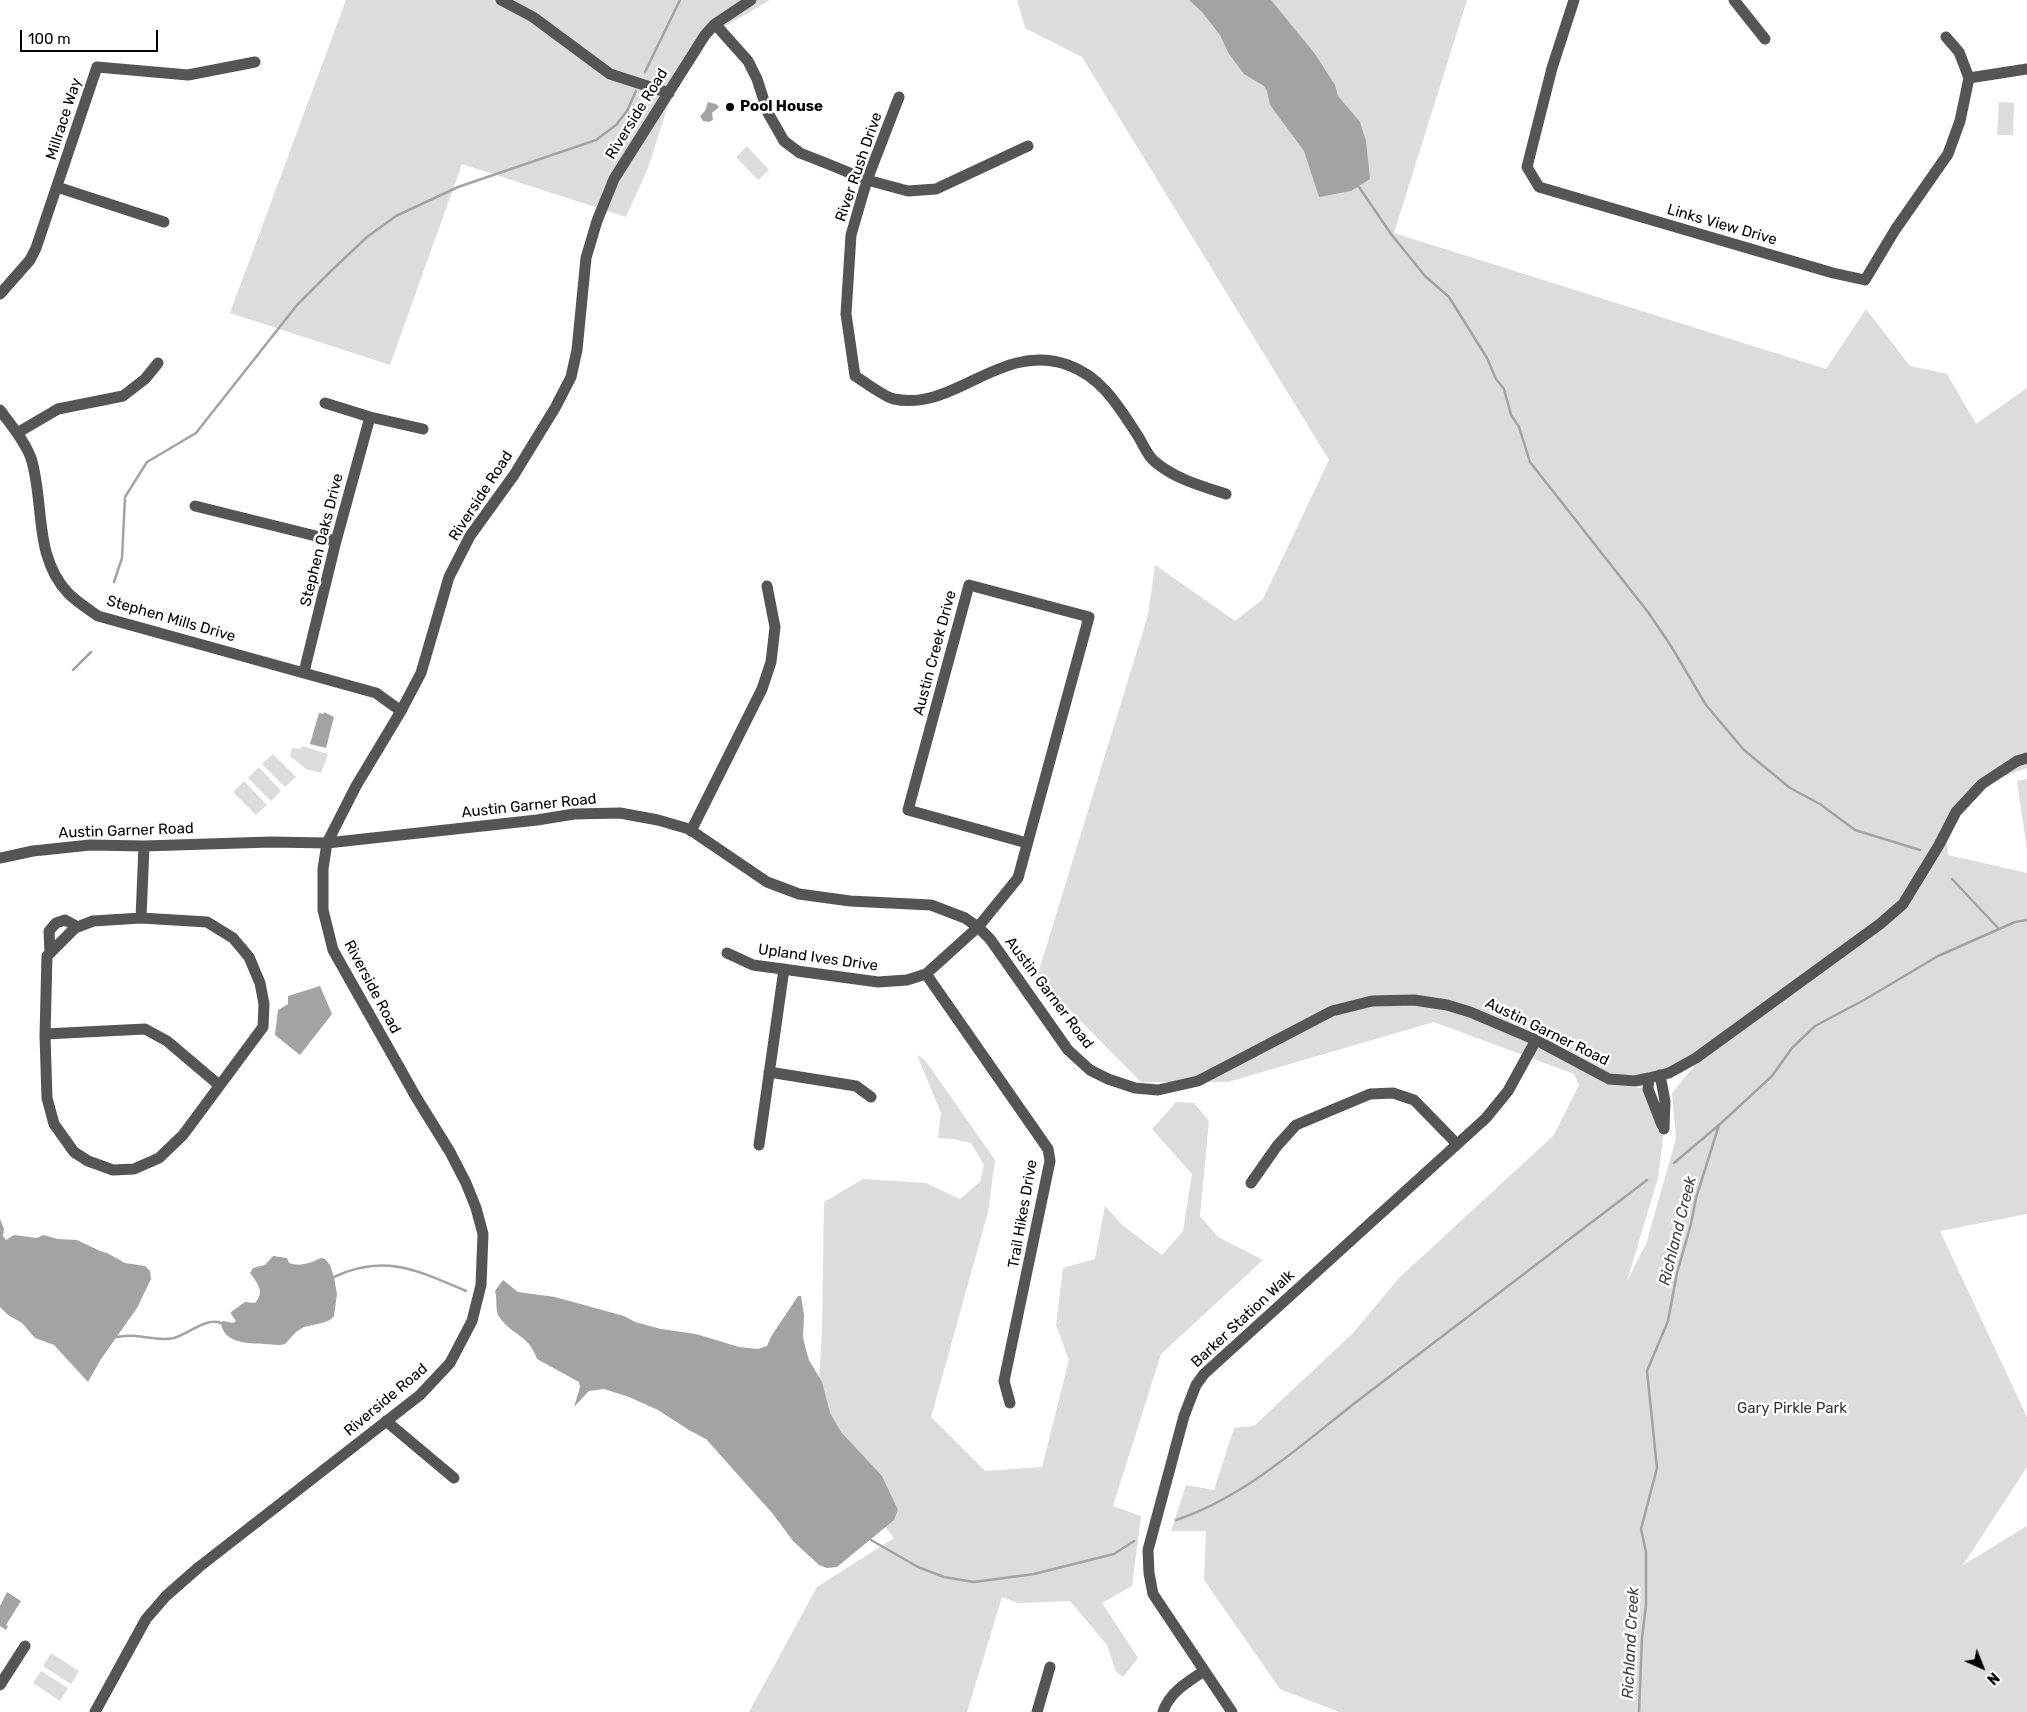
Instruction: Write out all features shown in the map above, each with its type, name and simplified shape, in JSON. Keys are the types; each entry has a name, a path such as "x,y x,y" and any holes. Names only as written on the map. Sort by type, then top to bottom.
{"street":[{"path":"501,0 533,17 610,74 669,93"},
{"name":"Riverside Road","path":"95,1712 146,1620 166,1596 199,1567 420,1395 438,1378 458,1350 472,1322 478,1303 483,1266 483,1234 476,1208 450,1152 416,1098 333,950 323,910 323,869 327,843 356,786 401,711 421,673 450,577 470,536 514,475 556,408 571,378 577,350 586,258 597,221 614,179 705,35 715,24 751,0"},
{"name":"Links View Drive","path":"1574,0 1552,68 1527,167 1539,187 1849,277 1865,280 1895,230 1948,154 1960,120 1969,78"},
{"path":"1734,0 1765,39"},
{"path":"715,24 748,61 757,79 768,114 784,141 800,153 867,180 908,191 936,189 1028,146"},
{"path":"1946,38 1959,52 1969,78 2027,69"},
{"name":"Millrace Way","path":"0,294 30,260 36,248 97,67 188,75 255,62"},
{"name":"River Rush Drive","path":"899,97 867,180 852,235 846,314 855,376 892,399 920,401 954,389 1008,364 1037,359 1067,364 1096,379 1118,404 1153,460 1185,481 1226,494"},
{"path":"57,187 164,222"},
{"path":"16,433 58,409 123,396 145,379 158,362"},
{"path":"325,403 370,417 423,429"},
{"name":"Stephen Mills Drive","path":"0,410 30,458 40,498 46,558 66,592 76,600 98,616 376,693 401,711"},
{"name":"Stephen Oaks Drive","path":"304,672 336,541 370,417"},
{"path":"195,506 336,541"},
{"path":"691,831 762,689 771,662 775,627 767,586"},
{"name":"Austin Creek Drive","path":"978,926 1018,878 1089,617 969,586 908,810 1027,843"},
{"name":"Austin Garner Road","path":"0,858 33,850 90,845 327,843 537,820 574,814 620,813 658,820 691,831 767,882 799,894 850,901 931,904 965,918 978,926 990,938 1068,1050 1090,1070 1108,1079 1135,1088 1158,1090 1198,1081 1332,1010 1372,1001 1414,1000 1447,1005 1470,1012 1536,1040 1609,1079 1635,1081 1669,1073 1696,1058 1880,924 1903,904 1939,845 1956,812 1982,784 2017,761 2027,758"},
{"path":"142,918 144,846"},
{"path":"142,918 207,922 233,938 249,957 260,984 264,1004 263,1027 183,1135 160,1158 134,1169 113,1170 88,1161 74,1152 54,1124 47,1098 45,1034 47,956 78,927 93,921 142,918"},
{"path":"50,953 49,931 56,922 65,920 78,927"},
{"name":"Upland Ives Drive","path":"727,953 753,965 878,982 907,980 926,974 978,926"},
{"path":"759,1145 784,969"},
{"name":"Trail Hikes Drive","path":"926,974 1048,1149 1050,1161 1004,1381 1010,1403"},
{"path":"45,1034 145,1029 167,1041 220,1084"},
{"name":"Barker Station Walk","path":"1232,1712 1154,1594 1149,1574 1148,1550 1184,1416 1196,1385 1204,1374 1249,1332 1486,1118 1508,1091 1536,1040"},
{"path":"769,1072 856,1086 871,1097"},
{"path":"1251,1183 1277,1146 1296,1125 1370,1094 1393,1093 1414,1100 1458,1144"},
{"path":"386,1421 454,1478"},
{"path":"0,1685 25,1646"},
{"path":"1037,1712 1050,1667"},
{"path":"1163,1712 1170,1698 1185,1683 1204,1671"}],"green space":[{"path":"346,0 770,0 705,38 671,96 648,168 626,217 462,164 390,365 230,313"},
{"name":"Gary Pirkle Park","path":"1017,0 1467,0 1394,233 1826,369 1866,309 1910,366 1947,374 1976,424 2027,388 2027,768 1976,786 1946,832 1948,855 2027,873 2027,1214 1940,1231 2027,1417 2027,1467 1963,1565 2027,1526 2027,1712 1339,1712 1280,1689 1204,1580 1206,1531 1171,1531 1186,1485 1214,1490 1234,1428 1254,1426 1353,1333 1399,1278 1554,1135 1579,1085 1574,1074 1434,1022 1228,1082 1141,1082 1037,977 1148,615 1155,565 1235,621 1263,599 1329,460 1082,57 1025,28","holes":["1695,1065 1672,1093 1676,1139 1646,1244 1627,1281 1658,1178 1664,1129 1648,1089 1616,1085"]},
{"path":"1999,102 2014,103 2013,135 1997,135"},
{"path":"747,146 769,170 758,180 736,157"},
{"path":"302,746 328,754 321,773 306,769 290,756 292,748 301,749"},
{"path":"273,754 296,777 285,787 262,764"},
{"path":"259,767 281,791 271,801 248,778"},
{"path":"2027,779 2027,850 2017,781"},
{"path":"244,781 267,805 256,815 233,792"},
{"path":"917,1055 925,1060 995,1160 988,1212 931,1417 985,1471 1042,1467 1069,1360 1056,1325 1063,1268 1095,1259 1105,1206 1122,1225 1162,1255 1183,1231 1192,1174 1152,1129 1176,1102 1194,1103 1209,1121 1200,1216 1218,1237 1263,1260 1161,1354 1113,1506 1141,1516 1132,1586 1102,1603 1138,1658 1123,1677 1116,1672 1107,1645 1070,1601 1018,1603 1002,1597 967,1712 749,1712 817,1587 894,1538 815,1439 822,1333 824,1202 863,1179 926,1183 960,1199 980,1182 984,1165 971,1143 938,1138 941,1113"},
{"path":"51,1653 79,1671 71,1684 43,1666"},
{"path":"41,1671 68,1688 60,1701 33,1683"}],"shaded area":[{"path":"1189,0 1271,0 1315,54 1335,85 1338,96 1360,122 1366,141 1370,179 1351,191 1319,197 1304,151 1270,105 1264,86 1244,74 1229,54 1220,35 1202,12"},
{"path":"708,102 719,107 712,113 713,120 709,122 703,121 700,116 705,111"},
{"path":"324,712 334,717 326,748 310,744 319,713 324,714"},
{"path":"320,986 332,1014 300,1055 275,1035 278,1010 288,1004 288,996"},
{"path":"0,1219 4,1229 3,1236 6,1240 14,1235 37,1238 43,1235 58,1239 77,1240 125,1263 145,1266 150,1271 151,1279 137,1308 101,1359 88,1382 54,1345 35,1338 22,1323 8,1315 0,1307"},
{"path":"273,1256 287,1258 289,1263 298,1265 321,1258 325,1259 330,1265 337,1294 334,1316 322,1323 304,1327 282,1345 244,1342 232,1339 223,1330 221,1323 223,1321 233,1323 236,1321 231,1312 245,1302 255,1303 260,1295 260,1291 258,1284 250,1273 253,1268 265,1265"},
{"path":"503,1280 518,1292 555,1297 624,1316 635,1322 661,1329 696,1334 739,1347 758,1349 767,1346 772,1335 798,1296 801,1296 804,1315 803,1337 806,1350 809,1360 822,1382 830,1413 841,1432 882,1476 898,1510 894,1520 837,1567 827,1568 819,1565 793,1541 773,1514 706,1439 658,1410 629,1397 604,1389 589,1391 574,1407 580,1387 579,1382 537,1359 530,1345 505,1324 498,1315 495,1291"},
{"path":"7,1592 21,1601 6,1625 8,1626 6,1630 0,1626 0,1606"}],"waterway":[{"path":"645,72 680,0"},
{"path":"114,582 122,558 125,497 147,462 196,433 297,305 367,237 396,216 458,187 596,140 616,125 627,111 636,91"},
{"path":"1359,187 1391,234 1425,276 1449,297 1487,358 1496,379 1504,389 1511,415 1519,427 1530,462 1648,612 1671,646 1706,705 1744,750 1790,788 1820,804 1855,830 1920,850"},
{"path":"73,670 91,652"},
{"path":"1952,879 1999,929"},
{"name":"Richland Creek","path":"1674,1163 1772,1076 1792,1048 1815,1026 1864,1000 1938,956 2015,922 2027,920"},
{"name":"Richland Creek","path":"1639,1712 1642,1638 1646,1605 1646,1552 1641,1529 1657,1468 1647,1371 1668,1321 1677,1273 1691,1224 1696,1198 1719,1125"},
{"path":"1176,1520 1202,1510 1227,1497 1275,1466 1647,1180"},
{"path":"334,1277 370,1266 402,1267 417,1271 466,1291"},
{"path":"116,1337 131,1336 169,1339 210,1322 221,1323"},
{"path":"871,1540 918,1567 944,1577 974,1582 1034,1574 1114,1554 1134,1541"}],"place":[{"name":"Pool House","path":"730,107"}]}
